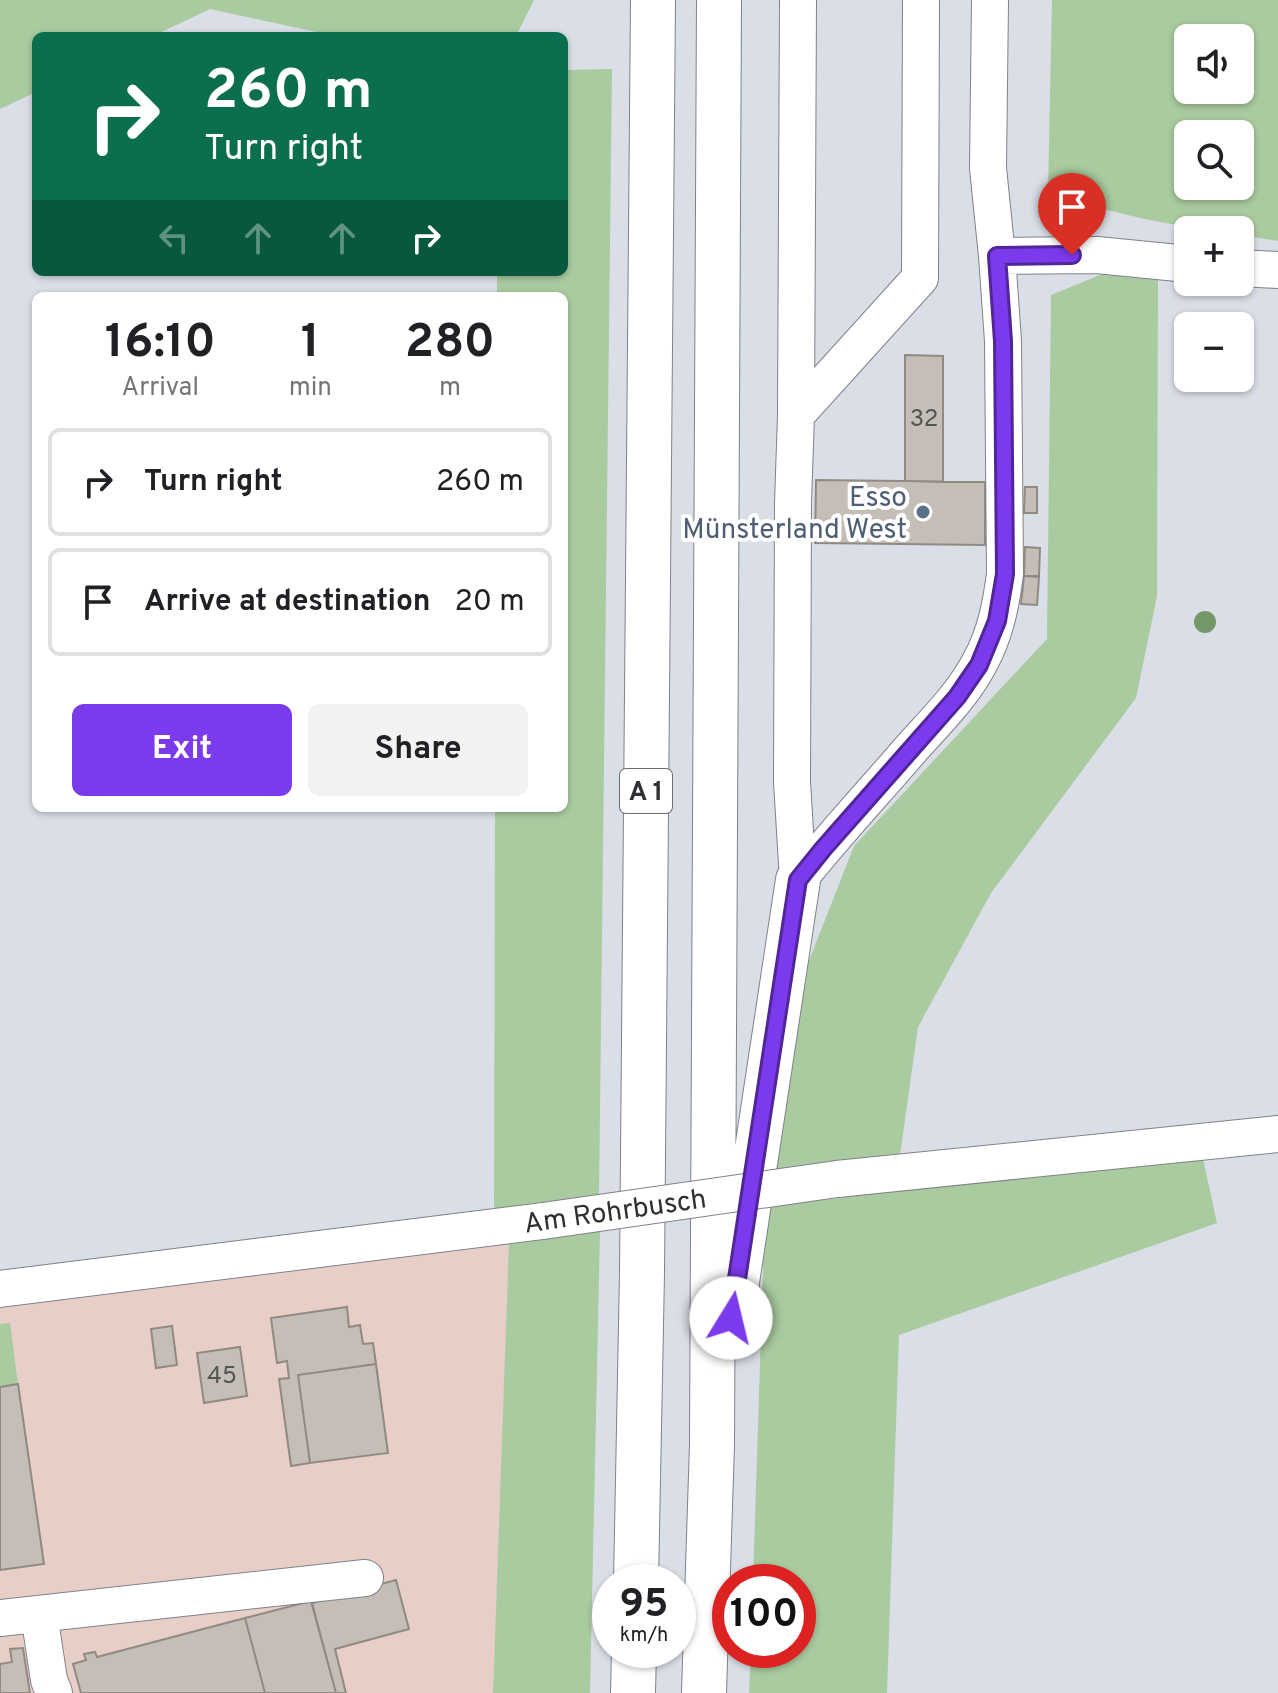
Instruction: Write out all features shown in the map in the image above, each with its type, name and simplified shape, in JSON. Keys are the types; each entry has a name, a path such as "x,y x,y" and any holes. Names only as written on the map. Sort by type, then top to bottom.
{"highway":[{"name":"A 1","path":"636,1564 643,1242 653,0"},
{"path":"704,1693 712,1444 719,0"},
{"path":"712,1444 798,880"},
{"path":"633,1693 634,1668"}],"street":[{"path":"798,0 792,782 798,880"},
{"path":"796,415 920,278 921,0"},
{"path":"798,880 957,697 979,665 997,621 1005,574 1003,341 988,168 990,0"},
{"path":"997,256 1097,255 1174,263"},
{"path":"1254,269 1278,270"},
{"name":"Am Rohrbusch","path":"0,1289 543,1221 837,1179 1278,1134"},
{"path":"0,1618 365,1578"},
{"path":"39,1614 49,1680 54,1693"}],"shaded area":[{"path":"509,1242 493,1693 0,1693 0,1305"}],"green space":[{"path":"0,0 534,0 518,32 316,32 210,9 161,32 32,32 32,94 0,109"},
{"path":"1052,0 1278,0 1278,241 1254,237 1254,216 1174,216 1174,224 1048,192"},
{"path":"612,69 599,1196 494,1213 495,812 568,812 568,292 497,292 497,276 568,276 568,70"},
{"path":"1100,275 1158,276 1157,596 1136,698 991,893 918,1027 900,1155 771,1170 792,1004 854,846 1047,639 1051,295"},
{"path":"1202,1154 1217,1223 899,1335 887,1693 749,1693 750,1668 816,1668 816,1564 754,1564 765,1207"},
{"path":"600,1231 590,1693 493,1693 509,1242"},
{"path":"10,1323 18,1384 0,1387 0,1324"}],"building":[{"path":"905,355 943,356 943,482 905,481"},
{"path":"816,480 985,482 985,545 815,543"},
{"path":"1025,487 1037,487 1037,513 1024,513"},
{"path":"1025,547 1040,548 1039,576 1024,576"},
{"path":"1024,576 1039,577 1037,605 1021,604"},
{"path":"347,1307 349,1327 360,1325 363,1344 373,1343 376,1364 298,1375 310,1463 291,1466 279,1379 289,1378 287,1361 277,1363 271,1318"},
{"path":"172,1326 177,1365 156,1368 151,1329"},
{"path":"240,1347 247,1396 204,1403 197,1353"},
{"path":"376,1364 388,1453 310,1463 298,1375"},
{"path":"18,1384 44,1564 0,1570 0,1387"},
{"path":"396,1580 409,1629 335,1649 346,1693 336,1693 312,1603"},
{"path":"311,1601 336,1693 265,1693 245,1618"},
{"path":"245,1618 265,1693 81,1693 73,1664 86,1660 84,1654 95,1652 97,1657"},
{"path":"23,1648 30,1693 0,1693 0,1664 12,1662 10,1649"}],"place":[{"name":"Esso Münsterland West","path":"923,512"}],"route":[{"path":"731,1318 798,880 957,697 979,665 997,621 1005,574 1003,341 997,256 1072,255"}]}
